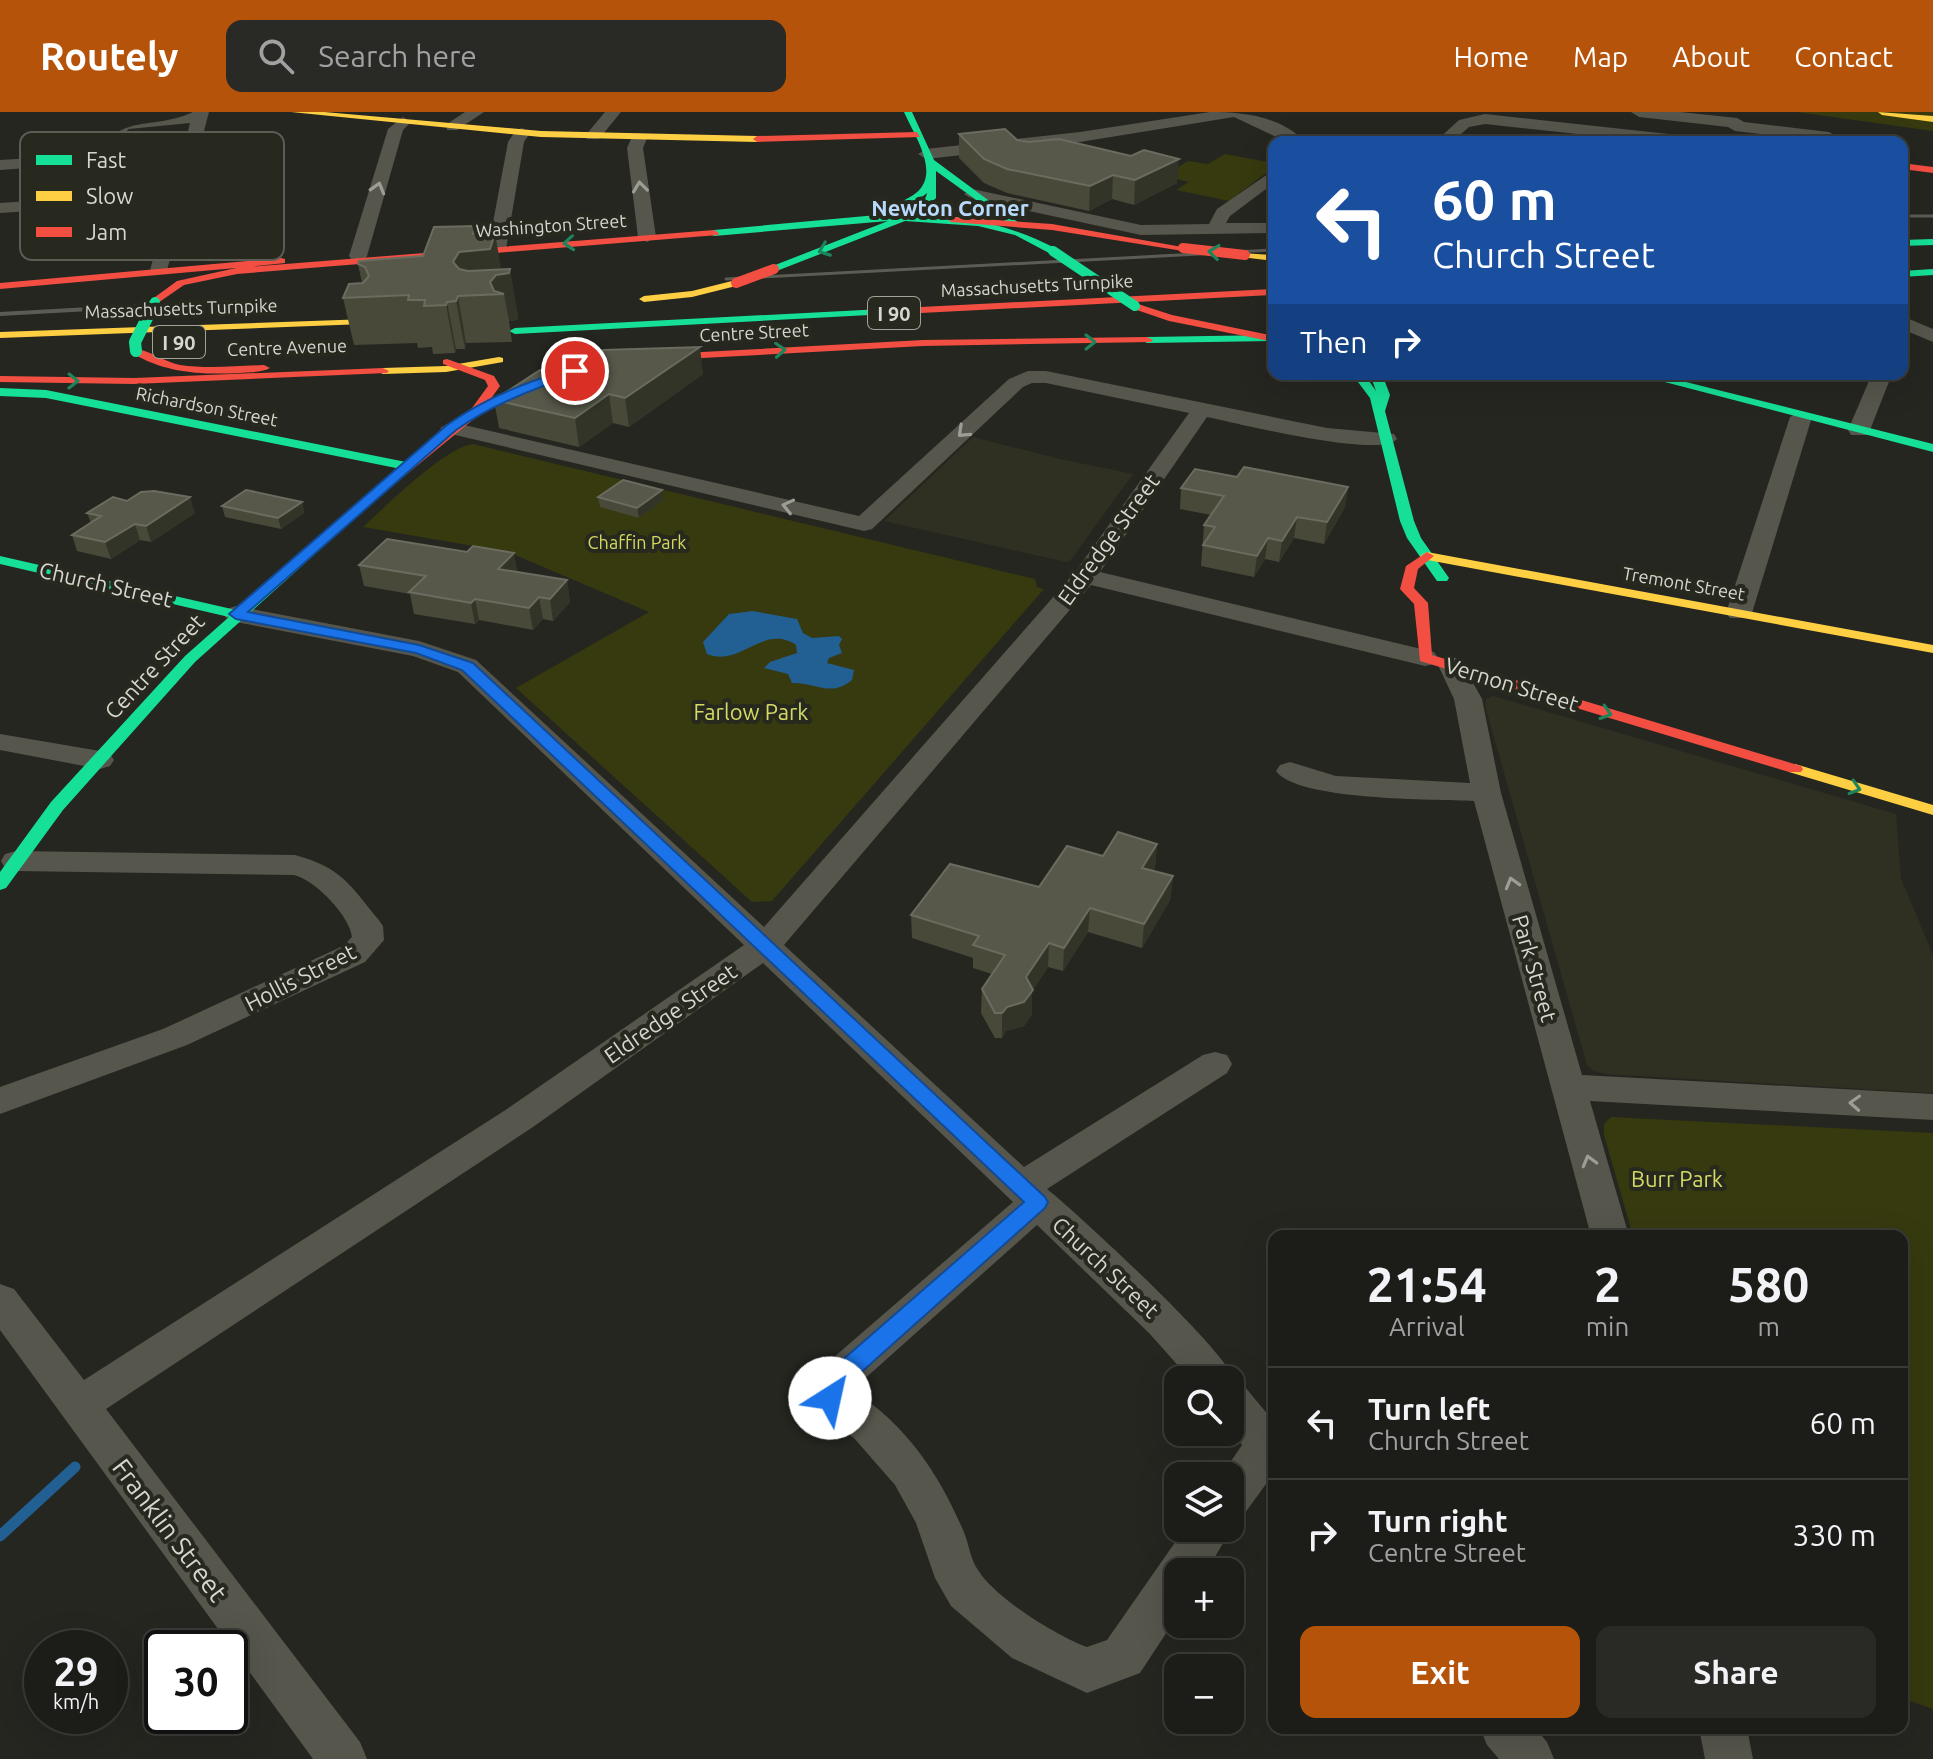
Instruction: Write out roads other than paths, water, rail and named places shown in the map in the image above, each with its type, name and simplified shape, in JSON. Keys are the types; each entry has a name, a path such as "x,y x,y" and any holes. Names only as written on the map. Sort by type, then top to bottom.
{"main road":[{"path":"295,112 522,133 639,138 752,140 917,135"},
{"path":"627,300 683,296 736,283 874,231 918,211 930,201 930,165 908,112"},
{"path":"1882,112 1933,119"},
{"path":"930,165 1034,237"},
{"name":"Washington Street","path":"675,235 883,212 919,197 930,165"},
{"path":"1908,167 1933,170"},
{"path":"980,199 1146,242"},
{"name":"Washington Street","path":"2,286 159,270 358,256 448,253 901,220 954,220 1000,225 1034,237 1089,278 1135,306 1188,316 1249,315"},
{"path":"954,220 1015,223 1268,257"},
{"path":"874,231 930,227 973,229 1053,251"},
{"path":"1908,233 1933,232"},
{"path":"1908,243 1933,242"},
{"path":"2,286 91,285 140,299 205,276 448,253"},
{"path":"1908,256 1933,255"},
{"path":"1908,274 1933,272"},
{"name":"Centre Street","path":"8,872 57,806 190,659 236,614 406,466 476,411 539,382 575,371 702,355 900,344 1052,329 1075,321 1092,309 1095,297 1089,278"},
{"name":"Massachusetts Turnpike","path":"1268,278 516,323 1268,292"},
{"name":"Centre Avenue","path":"140,299 136,351 155,362 195,369 454,364"},
{"path":"1135,306 1169,318 1268,337"},
{"name":"Massachusetts Turnpike","path":"0,335 363,323 0,349"},
{"name":"Centre Street","path":"900,344 1204,342 1268,338"},
{"path":"1204,342 1268,351"},
{"path":"543,359 702,355"},
{"path":"0,379 146,381 506,360"},
{"path":"454,364 484,375 494,384 491,394 476,411"},
{"path":"1371,380 1384,395 1379,411 1402,508 1414,538 1442,577 1439,590 1421,603"},
{"path":"1662,380 1933,448"},
{"name":"Richardson Street","path":"0,392 46,394 406,466"},
{"name":"Tremont Street","path":"1427,556 1933,649"},
{"name":"Park Street","path":"1427,556 1413,563 1406,579 1407,589 1421,603 1438,661"},
{"name":"Church Street","path":"0,560 236,614"},
{"name":"Vernon Street","path":"1438,661 1933,810"}],"street":[{"path":"452,127 476,112"},
{"path":"593,136 613,112"},
{"path":"930,165 1025,144 1237,112 1289,136"},
{"path":"1639,112 1821,136"},
{"path":"116,132 125,125 200,115"},
{"path":"1450,136 1464,123 1477,120 1547,118 1659,136"},
{"path":"358,256 396,129 403,122"},
{"path":"1128,130 1153,146"},
{"path":"497,249 516,142 522,133"},
{"path":"639,138 635,148 647,237"},
{"path":"0,165 20,163"},
{"path":"1214,230 1223,213 1268,179"},
{"path":"980,199 1134,229 1268,228"},
{"path":"0,208 20,207"},
{"path":"159,270 162,260"},
{"path":"1908,325 1933,336"},
{"path":"1908,347 1933,343"},
{"path":"451,428 864,524 1027,378 1335,436 1386,439"},
{"path":"1859,430 1880,380"},
{"name":"Eldredge Street","path":"77,1406 520,1118 765,946 1085,576 1202,409"},
{"path":"1739,613 1801,417"},
{"name":"Vernon Street","path":"1085,576 1438,661"},
{"name":"Church Street","path":"236,614 419,649 467,666 1163,1321 1203,1366"},
{"name":"Park Street","path":"1438,661 1468,699 1486,793 1608,1230"},
{"path":"1468,699 1517,686"},
{"path":"0,742 100,760"},
{"path":"1290,771 1312,781 1336,785 1486,793"},
{"name":"Hollis Street","path":"0,1101 175,1037 354,954 368,940 367,926 328,879 313,870 295,865 8,872"},
{"path":"1164,1596 1123,1657 1087,1670 1045,1655 999,1622 962,1585 944,1535 921,1487 899,1456 866,1420 830,1398 847,1370 1030,1195 1215,1064"},
{"path":"1569,1087 1933,1107"},
{"name":"Franklin Street","path":"0,1300 343,1759"},
{"path":"1244,1417 1268,1447"},
{"path":"1244,1482 1268,1452"},
{"path":"1509,1734 1530,1759"},
{"path":"1724,1734 1729,1759"}],"water":[{"path":"753,611 797,619 803,633 812,638 839,636 842,639 839,645 842,653 829,658 827,663 854,670 852,680 830,689 792,683 788,674 764,668 770,662 797,653 796,645 784,640 773,639 719,657 707,654 703,642 729,614"}],"waterway":[{"path":"0,1536 75,1467"}],"railway":[{"path":"1908,216 1933,216"},
{"path":"726,279 1268,250"},
{"path":"123,307 228,302"},
{"path":"123,307 144,306"},
{"path":"0,314 123,307"},
{"path":"106,308 123,307"}],"district":[{"name":"Newton Corner","path":"950,207"}],"park label":[{"name":"Chaffin Park","path":"637,542"},
{"name":"Farlow Park","path":"751,711"},
{"name":"Burr Park","path":"1677,1178"}]}
